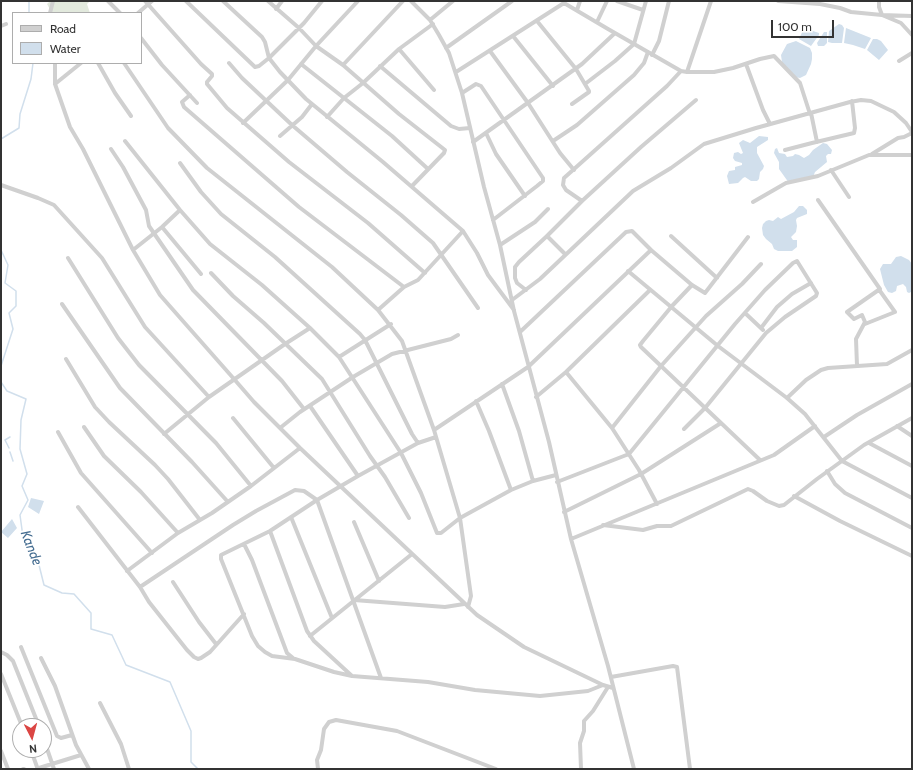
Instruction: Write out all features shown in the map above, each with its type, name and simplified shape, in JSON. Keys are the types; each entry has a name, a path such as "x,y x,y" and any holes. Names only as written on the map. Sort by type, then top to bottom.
{"street":[{"path":"50,12 53,1"},
{"path":"108,1 119,12"},
{"path":"144,1 212,74 207,82 208,86 227,108 288,162 368,223 425,273"},
{"path":"139,12 152,1"},
{"path":"186,1 253,66 259,66 269,58 299,28 322,1"},
{"path":"223,1 262,37 269,58 312,104 412,186 463,231 477,253 488,275 514,311"},
{"path":"268,1 299,28 316,46 343,65 404,118 445,150 444,153 412,186"},
{"path":"276,9 282,1"},
{"path":"243,123 288,80 316,46 358,1"},
{"path":"343,65 403,1"},
{"path":"411,1 431,22 446,48 456,72 484,187 500,245 528,367 549,442 564,512 611,677 634,769"},
{"path":"416,5 420,1"},
{"path":"327,117 344,98 363,83 453,1"},
{"path":"446,48 512,1"},
{"path":"577,10 580,1"},
{"path":"597,22 607,1"},
{"path":"617,1 643,10"},
{"path":"585,84 634,44 646,1"},
{"path":"553,141 577,125 634,75 644,63 659,41 669,1"},
{"path":"687,72 711,1"},
{"path":"778,1 820,4 851,12 912,16"},
{"path":"879,1 879,7 882,15 898,22 912,35"},
{"path":"456,72 537,21 563,2 681,71 714,72 775,56 800,83 810,113 817,142"},
{"path":"537,21 576,69 589,92 572,104"},
{"path":"1,26 6,24"},
{"path":"474,142 576,69 615,33"},
{"path":"513,36 553,86"},
{"path":"142,39 162,65 197,103"},
{"path":"399,49 434,90"},
{"path":"490,51 574,170"},
{"path":"899,61 912,53"},
{"path":"229,63 292,125 433,243 478,308"},
{"path":"55,64 55,84 70,127 83,149 133,250 160,295 234,380 300,448 477,616 524,647 613,688"},
{"path":"55,84 80,64"},
{"path":"99,64 115,93 131,116"},
{"path":"125,64 168,128 208,168 332,267 378,310 402,341 434,430 460,518 471,596 468,607"},
{"path":"301,64 392,136 428,169"},
{"path":"746,64 763,110 770,124"},
{"path":"380,66 451,126 459,129 470,128"},
{"path":"582,201 566,190 563,185 564,178 667,86 681,71"},
{"path":"462,94 476,84 479,84 543,178 543,181 493,220"},
{"path":"190,95 182,103 189,112 299,207 404,287"},
{"path":"526,290 517,283 515,278 515,267 518,262 641,147 696,100"},
{"path":"512,300 540,279 633,191 671,168 701,146 770,124 852,101 861,100 871,101 894,112 909,126 912,132 904,137 898,138 872,154 818,176 786,183 753,202"},
{"path":"785,150 855,133 852,101"},
{"path":"280,136 302,117 312,104"},
{"path":"486,133 496,154 525,196"},
{"path":"125,141 180,210 210,244 262,285 340,357 401,453 422,493 437,532 441,534 460,518 511,490 533,481 556,475"},
{"path":"111,149 123,167 146,210 148,224 192,290 282,381 304,409"},
{"path":"872,154 912,155"},
{"path":"180,163 201,192 221,214 275,257 365,340 412,434 418,443"},
{"path":"831,170 849,198"},
{"path":"1,185 31,195 54,205 102,258 146,327 210,397"},
{"path":"818,200 896,312 865,324 856,339 857,366"},
{"path":"500,245 535,222 548,209"},
{"path":"133,250 154,234 180,210"},
{"path":"162,227 201,274"},
{"path":"378,310 404,287 418,280 463,231"},
{"path":"520,332 626,232 632,231 651,250 692,285 705,293 748,237"},
{"path":"547,236 565,254"},
{"path":"671,236 717,278"},
{"path":"434,430 528,367 651,250"},
{"path":"68,258 118,338 139,365 186,415 216,443 251,486"},
{"path":"557,482 629,454 765,290 796,261 799,262 817,292 816,296 785,317 766,333 705,408 684,429"},
{"path":"612,428 662,366 706,316 742,284 761,264"},
{"path":"628,272 672,306 718,346 787,398 805,414 842,461 912,498"},
{"path":"212,274 233,296 264,323 322,380 385,477 409,518"},
{"path":"761,328 776,307 792,294 811,283"},
{"path":"692,285 672,306 640,345 642,349 662,366 760,460"},
{"path":"536,397 566,372 650,290"},
{"path":"865,324 862,316 854,319 847,312 880,291"},
{"path":"62,304 120,388 192,462 228,502"},
{"path":"745,313 766,333"},
{"path":"340,357 390,324"},
{"path":"164,434 210,397 310,328"},
{"path":"280,428 304,409 392,354 451,339 458,335"},
{"path":"787,398 806,380 821,370 828,368 886,364 912,350"},
{"path":"66,359 95,407 109,422 155,464 200,520"},
{"path":"566,372 612,428 641,474 657,504"},
{"path":"502,384 519,431 533,481"},
{"path":"824,437 912,384"},
{"path":"476,401 511,490"},
{"path":"310,406 358,476"},
{"path":"232,418 274,468"},
{"path":"603,525 643,530 657,526 671,526 748,489 767,502 779,506 784,505 794,496 869,442 912,418"},
{"path":"564,512 641,474 721,423"},
{"path":"571,539 774,455 814,426"},
{"path":"897,426 912,436"},
{"path":"84,427 104,456 141,492 178,533"},
{"path":"58,432 81,473 152,553"},
{"path":"436,437 418,443 340,486 270,531 221,555 220,557 252,636 258,646 264,652 272,656 295,659 334,672 352,676 428,682 474,690 540,696 582,692 606,686"},
{"path":"869,442 912,466"},
{"path":"127,571 178,533 251,486 300,448"},
{"path":"828,471 835,484 845,493 912,528"},
{"path":"140,587 233,525 295,490 304,491 317,500 381,678"},
{"path":"794,496 840,521 912,556"},
{"path":"78,507 140,587 149,602 194,657 201,658 210,652 244,614"},
{"path":"291,517 332,618"},
{"path":"354,522 379,581"},
{"path":"270,531 307,631 314,641 352,676"},
{"path":"244,544 252,560 287,653 295,659"},
{"path":"310,636 412,554"},
{"path":"173,582 199,622 216,644"},
{"path":"354,600 445,607 464,604"},
{"path":"21,647 57,736 61,738 72,735"},
{"path":"1,652 13,661 36,718"},
{"path":"41,658 55,686 72,735 89,769"},
{"path":"611,677 673,666 677,667 690,769"},
{"path":"1,674 19,718"},
{"path":"581,769 580,743 584,731 584,722 595,708 606,686"},
{"path":"100,703 121,744 129,769"},
{"path":"318,769 317,760 321,750 324,729 329,722 336,720 397,731 496,769"},
{"path":"1,751 8,769"},
{"path":"34,758 38,768 82,755"},
{"path":"50,758 54,769"}],"shaded area":[{"path":"50,1 90,1 87,4 90,12 51,12 47,4"}],"water":[{"path":"839,24 844,28 842,43 828,42 829,31"},
{"path":"804,28 819,33 811,46 799,39"},
{"path":"846,28 871,38 865,49 844,43"},
{"path":"824,32 827,32 827,43 824,46 818,46 817,43"},
{"path":"873,39 881,41 888,50 879,60 867,50"},
{"path":"796,41 810,48 812,53 811,64 806,75 800,78 795,77 782,62 781,55 787,44"},
{"path":"759,136 768,137 768,140 757,147 757,153 764,166 760,172 759,179 757,181 751,181 745,177 738,183 729,184 727,176 729,171 735,170 735,167 742,165 742,163 735,161 733,158 734,153 743,153 739,143 743,140 750,143"},
{"path":"823,143 827,144 832,150 831,154 826,156 827,162 815,172 813,177 789,183 779,169 779,162 774,153 775,149 777,148 779,153 785,154 787,157 795,154 804,158"},
{"path":"799,206 803,206 807,210 807,214 797,218 796,220 796,232 791,237 793,240 797,240 797,247 792,251 778,251 774,249 772,244 763,235 763,224 769,220 773,221 778,217 781,219 794,212"},
{"path":"901,256 909,260 912,264 911,292 907,292 906,287 903,284 897,286 896,291 892,293 888,292 884,285 880,269 883,264 891,264 896,257"},
{"path":"31,498 44,501 39,514 28,507"},
{"path":"12,519 17,528 8,538 1,532"}],"waterway":[{"path":"29,1 29,12"},
{"path":"1,139 19,128 20,114 31,79 33,64"},
{"name":"Kande","path":"1,250 8,265 5,283 16,291 16,306 9,313 13,329 1,366"},
{"name":"Kande","path":"1,382 7,391 26,399 21,420 20,449 27,474 22,486 28,500 20,515 23,537 29,542 37,557 44,585 62,593 74,594 91,613 91,629 112,635 126,665 170,682 191,731 191,762 198,769"},
{"path":"5,440 10,437 5,440 9,448"},
{"path":"10,452 13,461"}]}
